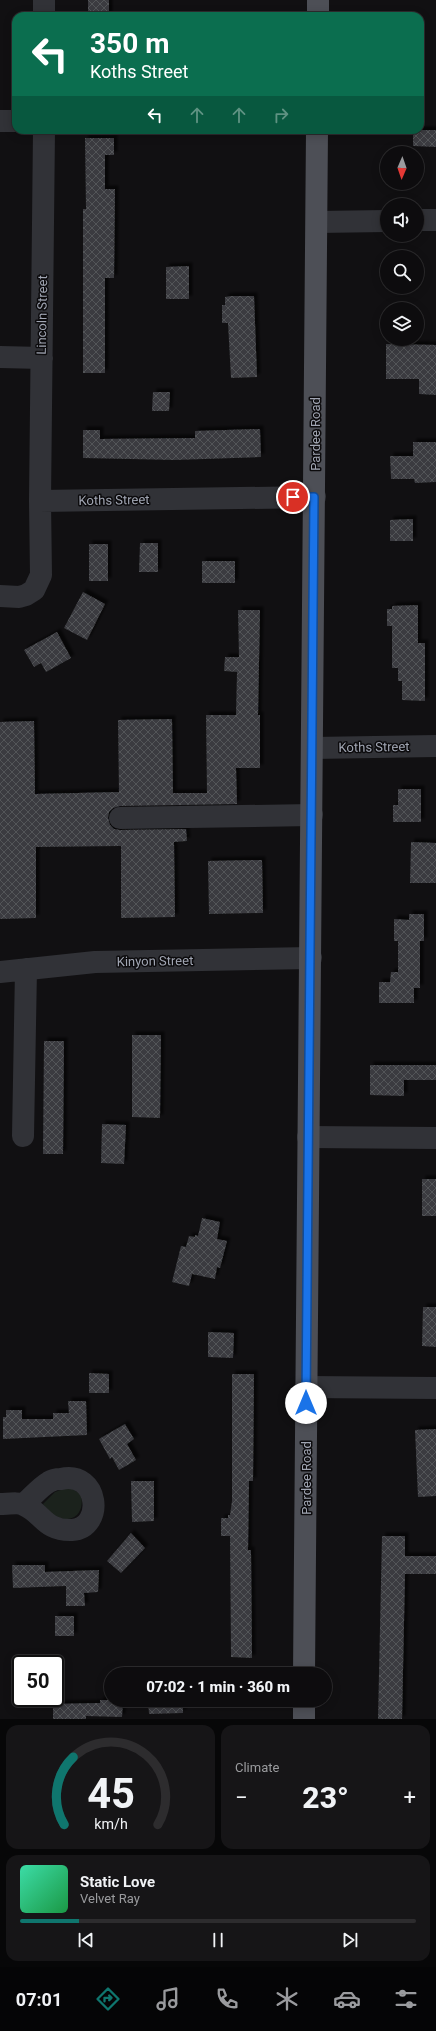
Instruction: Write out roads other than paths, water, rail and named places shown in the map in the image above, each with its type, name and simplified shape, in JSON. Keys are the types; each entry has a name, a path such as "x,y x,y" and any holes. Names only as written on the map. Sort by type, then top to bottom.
{"main road":[{"path":"318,0 318,12"},
{"name":"Pardee Road","path":"304,1667 317,134"},
{"path":"304,1707 304,1719"}],"street":[{"path":"44,0 44,12"},
{"path":"0,121 12,121"},
{"name":"Lincoln Street","path":"40,501 44,134"},
{"path":"424,220 436,220"},
{"path":"317,222 380,221"},
{"path":"0,357 42,358"},
{"name":"Koths Street","path":"40,501 314,497"},
{"path":"0,596 19,597 26,595 34,590 41,575 40,501"},
{"name":"Koths Street","path":"313,748 436,746"},
{"path":"120,818 312,815"},
{"name":"Kinyon Street","path":"0,972 95,962 311,958"},
{"path":"23,1136 26,970"},
{"path":"308,1137 436,1138"},
{"path":"306,1387 436,1388"},
{"path":"0,1504 24,1504"}]}
